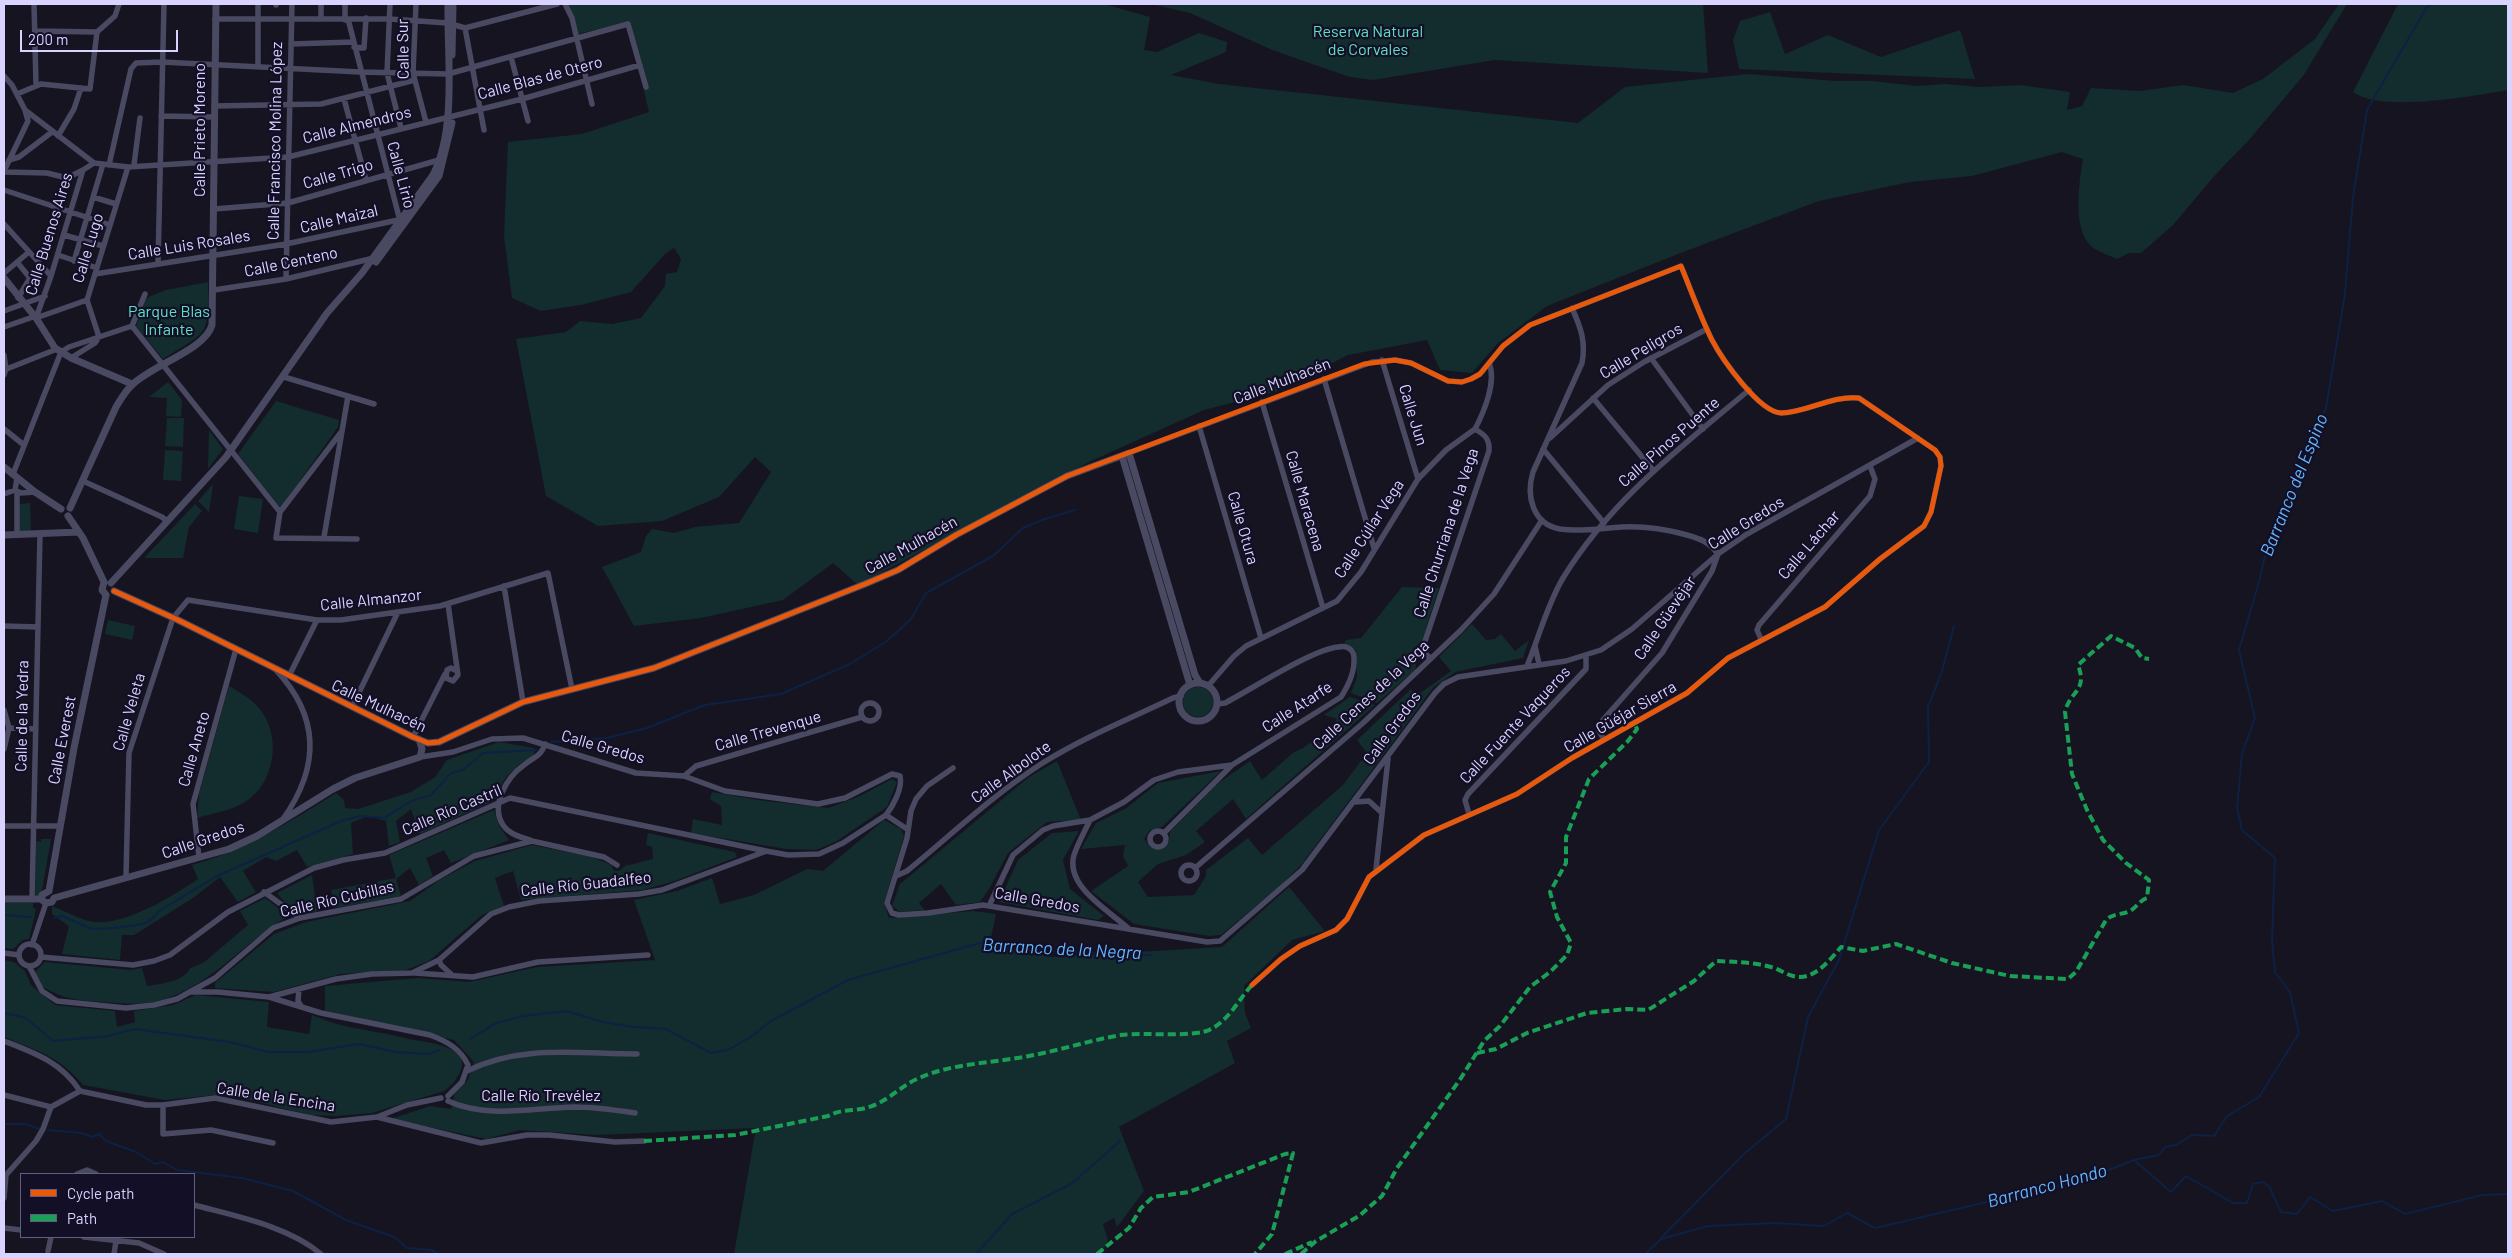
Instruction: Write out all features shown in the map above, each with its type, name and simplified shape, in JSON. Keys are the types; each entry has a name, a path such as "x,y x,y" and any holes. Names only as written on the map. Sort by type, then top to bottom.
{"street":[{"path":"34,4 36,85"},
{"path":"17,94 36,85 90,89 97,32 115,16 119,4"},
{"path":"158,264 164,4"},
{"name":"Calle Prieto Moreno","path":"162,364 204,340 210,332 213,318 213,160 216,4"},
{"path":"258,4 258,67"},
{"name":"Calle Francisco Molina López","path":"286,279 292,4"},
{"path":"321,4 321,20"},
{"name":"Calle Lirio","path":"345,4 346,20 399,220"},
{"path":"390,4 387,73 401,128"},
{"name":"Calle Sur","path":"416,4 413,73 426,122"},
{"path":"448,4 451,25"},
{"path":"364,271 382,255 439,176 450,136 451,25 453,4"},
{"path":"216,19 346,20 366,18 415,20 465,28 558,4"},
{"path":"565,4 572,18 575,39 592,104"},
{"path":"291,44 354,45 364,48 366,18"},
{"path":"74,260 93,197 106,164 133,64 162,62 360,72 450,73 628,24 646,87"},
{"path":"465,28 484,130"},
{"path":"35,31 97,32"},
{"path":"512,57 528,122"},
{"name":"Calle Blas de Otero","path":"450,116 522,99 640,65"},
{"path":"4,76 17,94 25,110 28,122 4,171 47,173 66,178 83,170"},
{"path":"214,106 321,104 415,80"},
{"path":"58,136 74,109 81,88"},
{"path":"344,99 366,180"},
{"path":"25,110 94,163"},
{"path":"161,116 214,117"},
{"path":"62,509 62,515 68,516 79,532 107,582 114,591 110,596 106,595 102,590 107,582 230,451 284,377 327,313 374,258 399,220 433,175 439,160 450,116"},
{"name":"Calle Almendros","path":"94,163 131,166 288,156 450,116"},
{"name":"Calle Lugo","path":"99,337 87,300 116,204 131,166 140,118"},
{"path":"9,160 19,156 52,132"},
{"name":"Calle Trigo","path":"214,208 288,203 439,160"},
{"name":"Calle Buenos Aires","path":"34,317 44,296 58,255 83,170 94,163"},
{"path":"4,190 110,225"},
{"path":"93,197 116,204"},
{"name":"Calle Maizal","path":"286,244 399,220"},
{"path":"4,224 51,276"},
{"path":"64,235 103,246"},
{"name":"Calle Luis Rosales","path":"96,271 158,264 286,244"},
{"path":"4,274 29,252"},
{"path":"58,255 74,260 96,271"},
{"name":"Calle Centeno","path":"214,290 286,279 374,258"},
{"path":"17,262 30,278 18,298"},
{"name":"Calle Mulhacén","path":"114,591 416,738 428,742 438,742 523,702 670,662 865,584 898,570 956,535 1053,484 1129,453 1364,364 1382,360 1395,360 1411,363 1448,381 1462,382 1480,374 1502,346 1530,325 1681,266"},
{"name":"Calle Güéjar Sierra","path":"1252,985 1281,959 1300,946 1336,930 1347,919 1369,877 1376,869 1424,835 1517,794 1604,740 1687,693 1728,658 1825,607 1856,579 1924,526 1931,512 1941,466 1940,457 1935,450 1859,398 1846,396 1783,413 1772,412 1761,405 1717,347 1707,329 1681,266"},
{"path":"4,278 59,351 132,384"},
{"path":"4,355 4,371 132,326 145,294"},
{"path":"4,311 44,296"},
{"path":"4,327 87,300"},
{"name":"Calle Peligros","path":"1542,520 1534,510 1529,498 1529,485 1543,448 1582,363 1584,350 1582,330 1572,308"},
{"path":"132,326 280,512"},
{"name":"Calle Peligros","path":"1547,440 1608,385 1652,358 1707,329"},
{"path":"72,358 95,343 99,337"},
{"path":"17,534 15,476 24,445 59,351"},
{"path":"1652,358 1703,429"},
{"name":"Calle Jun","path":"1382,360 1418,479"},
{"name":"Calle Churriana de la Vega","path":"1430,658 1423,651 1423,647 1489,451 1490,443 1486,436 1475,429 1482,415 1493,372 1489,363"},
{"path":"68,516 116,407 132,384 162,364"},
{"path":"284,377 374,404"},
{"path":"1324,379 1374,548"},
{"name":"Calle Pinos Puente","path":"1527,666 1553,597 1564,577 1602,526 1629,493 1653,470 1749,390"},
{"path":"324,537 348,396"},
{"path":"1593,398 1653,470"},
{"name":"Calle Maracena","path":"1262,402 1323,608"},
{"name":"Calle Otura","path":"1199,426 1261,638"},
{"path":"4,428 24,445"},
{"name":"Calle Cúllar Vega","path":"1204,685 1234,656 1261,638 1337,601 1361,572 1418,479 1446,450 1475,429"},
{"path":"342,432 280,512 276,538 324,537 357,539"},
{"name":"Calle Gredos","path":"953,768 920,793 911,811 908,838 887,903 892,913 899,915 989,906 1207,942 1220,941 1227,938 1302,870 1355,802 1435,693 1444,684 1458,677 1586,656 1615,642 1718,554 1747,534 1918,438"},
{"path":"1543,448 1602,526"},
{"path":"1129,453 1144,516 1173,616 1190,685"},
{"path":"1122,456 1144,516"},
{"name":"Calle Láchar","path":"1761,639 1757,630 1759,625 1870,496 1875,479 1870,466"},
{"path":"4,467 27,490"},
{"path":"83,481 162,517 166,521"},
{"path":"4,494 27,490 35,492 62,509"},
{"path":"62,509 65,506 70,508"},
{"path":"1542,520 1560,529 1602,526 1654,527 1704,540 1712,545 1718,554"},
{"name":"Calle Cenes de la Vega","path":"1195,868 1363,723 1461,630 1494,594 1542,520"},
{"path":"4,535 79,532"},
{"name":"Calle de la Yedra","path":"32,899 40,534"},
{"name":"Calle Güevéjar","path":"1604,740 1599,731 1602,721 1662,653 1712,571 1718,554"},
{"name":"Calle Almanzor","path":"199,602 317,620 366,618 389,612 448,604 548,573 572,689"},
{"path":"504,586 523,702"},
{"name":"Calle Everest","path":"49,891 106,595"},
{"path":"172,618 188,600 199,602 209,598"},
{"path":"445,674 447,680 453,681 458,677 448,604"},
{"path":"352,707 398,612"},
{"path":"1173,616 1194,674 1215,694 1217,704 1212,716 1206,719 1194,720 1184,714 1180,702 1181,696 1190,685"},
{"name":"Calle Veleta","path":"126,876 129,754 172,618"},
{"path":"289,676 317,620"},
{"path":"4,626 38,627"},
{"name":"Calle Atarfe","path":"1164,833 1232,765 1341,697 1350,680 1355,663 1354,654 1349,648 1342,646 1320,652 1225,703 1217,704"},
{"path":"1535,646 1540,664"},
{"name":"Calle Aneto","path":"199,857 193,804 236,649"},
{"name":"Calle Fuente Vaqueros","path":"1469,814 1465,800 1468,794 1586,669 1586,656"},
{"path":"420,757 422,749 416,738 445,674 449,669 457,671"},
{"path":"276,670 289,684 300,704 307,722 311,741 305,779 291,808 281,823"},
{"path":"1190,685 1204,685"},
{"name":"Calle Albolote","path":"896,876 907,871 1014,783 1041,764 1068,748 1181,696"},
{"path":"4,710 9,728 4,749"},
{"name":"Calle Trevenque","path":"684,776 696,766 862,717"},
{"path":"9,728 36,729"},
{"name":"Calle Gredos","path":"44,901 52,902 54,898 126,876 229,849 281,823 333,789 355,778 420,757 453,752 492,739 508,737 545,744 636,772 684,776 725,791 818,804 845,798 892,774 897,774 901,781 891,808 886,815"},
{"path":"532,841 513,834 503,825 499,813 500,801 505,787 513,775 542,752 545,744"},
{"path":"1376,869 1388,757"},
{"path":"989,906 1013,855 1043,830 1090,820 1124,802 1154,780 1178,772 1232,765"},
{"name":"Calle Río Castril","path":"41,957 133,965 154,961 170,954 228,912 314,868 342,860 385,853 510,798 526,800 622,823 788,855 818,854 843,843 886,815"},
{"path":"1355,802 1369,801 1382,813"},
{"path":"886,815 908,829"},
{"path":"1090,820 1074,855 1072,873 1081,888 1128,929"},
{"path":"4,826 60,826"},
{"path":"510,845 514,839 513,834"},
{"name":"Calle Río Cubillas","path":"29,966 42,991 57,1001 126,1008 154,1005 176,999 215,978 273,928 300,918 401,899 474,856 510,845 532,841 604,857 618,865"},
{"path":"744,847 747,850 745,860"},
{"name":"Calle Río Guadalfeo","path":"269,997 336,978 372,974 412,973 439,960 491,914 510,907 539,901 639,894 662,890 766,851"},
{"path":"274,887 276,902"},
{"path":"32,945 44,901 43,893 49,891 54,898"},
{"path":"264,892 289,912 300,918"},
{"path":"4,899 44,901"},
{"path":"288,923 290,918 289,912"},
{"path":"1105,926 1113,914"},
{"path":"32,945 40,950 41,957 38,963 29,966 20,961 19,955 22,948 32,945"},
{"path":"4,953 19,955"},
{"path":"412,973 463,978 489,974 538,962 648,955"},
{"path":"439,960 441,965 454,976"},
{"path":"300,989 298,1001 301,1006"},
{"path":"190,992 218,992 269,997 301,1006 320,1014 430,1035 446,1041 460,1051 468,1068 462,1082 448,1098"},
{"path":"4,1041 48,1058 61,1068 80,1090 51,1107 43,1129 36,1140 6,1175 4,1198"},
{"path":"468,1068 501,1058 547,1051 637,1054"},
{"name":"Calle de la Encina","path":"80,1090 139,1103 163,1105 215,1098 331,1122 377,1117 407,1105 441,1098"},
{"path":"4,1095 51,1107"},
{"name":"Calle Río Trevélez","path":"441,1098 444,1102 448,1098 474,1110 493,1112 575,1107 635,1113"},
{"path":"163,1105 163,1134 211,1130 273,1143"},
{"path":"377,1117 481,1143 527,1136 550,1135 615,1142 644,1141"},
{"path":"79,1173 87,1170 94,1173"},
{"path":"195,1205 273,1229 299,1240 321,1254"},
{"path":"4,1228 20,1230"},
{"path":"48,1251 51,1238"},
{"path":"92,1238 139,1243 164,1254"},
{"path":"114,1254 116,1241"}],"green space":[{"path":"568,4 1104,4 1150,17 1144,50 1157,52 1199,33 1227,42 1226,52 1171,75 1219,84 1578,123 1625,87 1748,74 1836,81 1873,81 1916,86 1945,84 1981,87 2020,85 2070,92 2067,110 2082,106 2091,88 2140,91 2183,85 2233,93 2263,79 2315,39 2339,4 2347,4 2303,76 2173,225 2141,253 2129,253 2117,259 2095,249 2087,242 2082,232 2078,207 2083,159 2062,152 1972,176 1910,182 1819,201 1547,306 1497,344 1472,373 1440,370 1427,340 1348,355 1275,392 1204,410 1089,462 858,585 833,563 783,600 701,618 634,626 602,567 641,552 646,536 652,529 674,533 695,527 739,523 771,472 755,457 719,497 662,521 598,526 546,496 516,339 566,332 580,321 612,324 641,318 665,286 666,274 677,272 681,259 674,248 665,254 631,292 581,305 541,311 512,298 504,236 508,142 582,134 649,112 628,22 578,34"},
{"name":"Reserva Natural de Corvales","path":"1151,4 1703,4 1708,73 1495,60 1373,80 1350,77 1312,64 1270,49 1190,13"},
{"path":"2398,4 2508,4 2508,90 2451,99 2405,102 2366,98 2353,92"},
{"path":"1770,12 1785,54 1828,35 1881,57 1960,30 1975,79 1739,69 1733,40 1740,21"},
{"name":"Parque Blas Infante","path":"208,282 208,313 203,330 190,342 163,359 136,326 146,298 166,290"},
{"path":"168,382 182,400 181,417 166,416 167,398 149,397"},
{"path":"276,401 339,420 338,427 282,506 279,506 238,454"},
{"path":"167,418 184,418 183,447 165,446"},
{"path":"209,430 223,449 208,469"},
{"path":"165,450 183,451 181,481 163,480"},
{"path":"213,484 209,512 198,501"},
{"path":"239,496 263,499 258,533 234,529"},
{"path":"30,503 31,531 19,531 18,504"},
{"path":"195,504 202,511 189,527 183,558 144,558"},
{"path":"1402,587 1439,588 1419,650 1415,670 1377,703 1351,693 1357,677 1356,650 1344,644 1346,640 1361,638"},
{"path":"108,620 135,626 132,640 105,634"},
{"path":"1472,624 1486,640 1495,639 1501,634 1515,651 1529,640 1523,658 1455,672 1433,688 1302,864 1282,884 1221,935 1209,936 1134,924 1091,891 1128,866 1123,856 1125,845 1081,849 1096,823 1125,809 1158,783 1221,771 1162,827 1150,830 1144,839 1150,847 1162,849 1169,842 1170,832 1217,784 1250,761 1262,780 1294,752 1327,731 1337,719 1324,715 1350,697 1375,705 1246,819 1233,799 1196,831 1205,842 1186,855 1158,864 1138,882 1148,897 1194,895 1206,876 1206,870 1248,838 1262,855 1343,785 1367,753 1357,740 1411,689 1416,696 1451,671 1439,657"},
{"path":"229,686 253,702 267,720 273,746 269,772 255,794 245,802 228,810 197,818 199,794"},
{"path":"1198,687 1209,691 1213,702 1209,713 1198,717 1187,713 1183,702 1187,691"},
{"path":"499,742 534,748 534,755 510,773 501,785 495,800 420,834 411,809 396,821 400,842 389,846 386,821 368,816 351,823 353,854 307,867 297,850 276,861 266,857 243,871 256,892 238,902 220,877 193,898 134,935 122,935 120,960 62,954 69,926 52,914 52,906 79,918 95,922 107,922 135,914 163,901 198,879 192,865 212,859 249,843 284,825 336,793 344,800 345,808 358,809 411,792 435,777 447,760"},
{"path":"1057,761 1081,820 1047,822 1008,853 980,902 956,905 941,884 919,903 924,910 900,912 892,906 900,884 1029,777"},
{"path":"892,779 897,782 887,807 837,841 816,850 786,849 691,833 693,819 722,825 721,806 710,799 712,792 758,800 828,808 858,797"},
{"path":"494,810 499,826 509,840 451,863 444,850 426,858 433,876 419,885 410,868 396,879 401,896 335,908 331,890 396,878 389,855"},
{"path":"884,820 901,829 904,836 884,903 889,918 973,911 996,914 990,942 1052,957 1222,947 1289,887 1325,931 1292,940 1244,986 1245,1013 1251,1028 1227,1041 1235,1063 1119,1127 1144,1191 1117,1227 1114,1218 1103,1224 1108,1240 1102,1254 734,1254 756,1128 597,1135 520,1130 486,1139 391,1119 430,1106 451,1109 455,1093 468,1080 474,1062 454,1040 325,1011 325,986 418,978 469,982 537,967 655,960 634,900 677,891 712,878 720,904 754,895 807,869 823,871"},
{"path":"1079,831 1063,860 1070,889 1104,916 1098,920 999,902 1018,860 1052,833"},
{"path":"648,833 735,852 737,857 675,881 642,890 521,900 513,871 495,878 504,906 482,915 429,961 406,970 341,974 274,992 215,988 215,983 274,934 306,922 410,901 441,879 475,861 532,845 592,857 611,865 614,871 619,871 625,866 653,859 652,847 646,845"},
{"path":"41,839 51,839 42,891 37,896 35,895 36,841 41,842"},
{"path":"312,875 317,912 301,914 286,904 277,893"},
{"path":"265,898 281,910 285,918 223,966 191,988 173,996 154,1002 141,1003 92,1001 62,996 39,984 35,972 45,962 131,970 142,968 147,986 177,979 187,973 190,968 203,963 248,925 240,911"},
{"path":"4,903 33,903 33,908 36,909 29,939 23,940 13,949 4,948"},
{"path":"4,960 14,962 25,971 31,985 55,1005 115,1011 117,1027 135,1022 134,1011 173,1005 196,995 269,1002 267,1027 309,1034 312,1015 341,1025 446,1047 455,1051 460,1057 462,1065 456,1079 444,1091 372,1113 336,1116 311,1115 225,1094 165,1100 83,1085 65,1067 47,1055 4,1037"}],"waterway":[{"name":"Barranco del Espino","path":"2134,1160 2159,1155 2165,1147 2176,1145 2192,1135 2214,1136 2227,1116 2259,1097 2299,1033 2290,992 2275,972 2272,941 2275,858 2242,830 2237,808 2242,754 2255,718 2239,650 2259,582 2268,543 2326,408 2345,294 2353,197 2367,110 2426,8 2431,4"},
{"path":"551,742 607,738 647,728 705,705 781,694 850,664 887,641 911,619 926,593 993,556 1023,528 1075,510"},
{"path":"1661,1238 1745,1153 1786,1119 1808,1017 1839,960 1879,830 1929,762 1928,707 1942,671 1954,626"},
{"path":"54,918 62,916 92,929 143,924 151,920 159,911 217,876 341,821 360,816 384,818 411,801 431,795 451,773 463,770 483,753 536,750"},
{"path":"4,915 31,917"},
{"name":"Barranco de la Negra","path":"470,1039 496,1023 523,1016 567,1011 603,1022 634,1027 666,1029 711,1053 728,1050 752,1036 771,1021 848,980 980,943 1040,951 1152,955"},
{"name":"Barranco de la Negra","path":"4,1013 26,1018 53,1041 108,1036 135,1029 230,1042 268,1052 308,1052 359,1044 396,1052 429,1054 439,1050"},
{"path":"4,1124 25,1124 40,1129"},
{"path":"48,1130 82,1133 92,1137 99,1134 106,1141 136,1152 155,1164 163,1162 177,1170 242,1178 293,1191 346,1220 394,1237 407,1248 432,1250 437,1254"},
{"path":"976,1254 1012,1214 1071,1184 1120,1141"},
{"name":"Barranco Hondo","path":"1645,1254 1661,1239 1708,1226 1775,1223 1824,1226 1847,1213 1875,1228 2086,1179 2134,1160 2171,1192 2186,1176 2233,1203 2247,1203 2253,1184 2262,1182 2269,1186 2281,1212 2297,1214 2310,1197 2333,1211 2382,1201 2405,1214 2482,1195 2508,1194"}],"marked path":[{"path":"1477,1053 1496,1049 1527,1033 1587,1013 1627,1009 1648,1010 1694,981 1716,961 1764,965 1800,977 1807,976 1820,969 1841,947 1863,951 1896,944 1952,963 2010,976 2068,979 2076,972 2106,920 2112,916 2130,911 2147,898 2149,880 2126,863 2103,840 2087,810 2072,774 2065,712 2067,705 2080,686 2081,674 2078,665 2111,636 2135,648 2142,658 2149,659"},
{"path":"1301,1254 1316,1241 1359,1216 1382,1196 1397,1168 1461,1078 1484,1041 1500,1026 1530,987 1550,972 1567,955 1571,943 1557,917 1550,892 1566,863 1566,837 1589,779 1628,741 1637,729 1634,722"},
{"path":"644,1141 735,1135 828,1116 839,1112 866,1108 884,1100 917,1079 954,1067 1030,1056 1121,1035 1204,1032 1223,1020 1252,985"},
{"path":"1097,1254 1129,1228 1141,1208 1153,1197 1189,1192 1285,1154 1293,1153 1272,1234 1255,1254"},
{"path":"1285,1254 1312,1242"}],"cycle path":[{"path":"114,591 178,620 413,737 428,743 439,742 523,702 654,668 865,584 898,570 956,535 1067,476 1364,364 1395,360 1411,363 1448,381 1462,382 1471,379 1480,374 1503,346 1530,325 1681,266 1717,349 1732,371 1762,404 1781,413 1800,410 1839,399 1859,398 1935,450 1940,457 1941,466 1931,512 1924,526 1880,559 1825,607 1728,658 1687,693 1572,758 1517,794 1424,835 1369,877 1347,919 1336,930 1300,946 1281,959 1252,985"}]}
